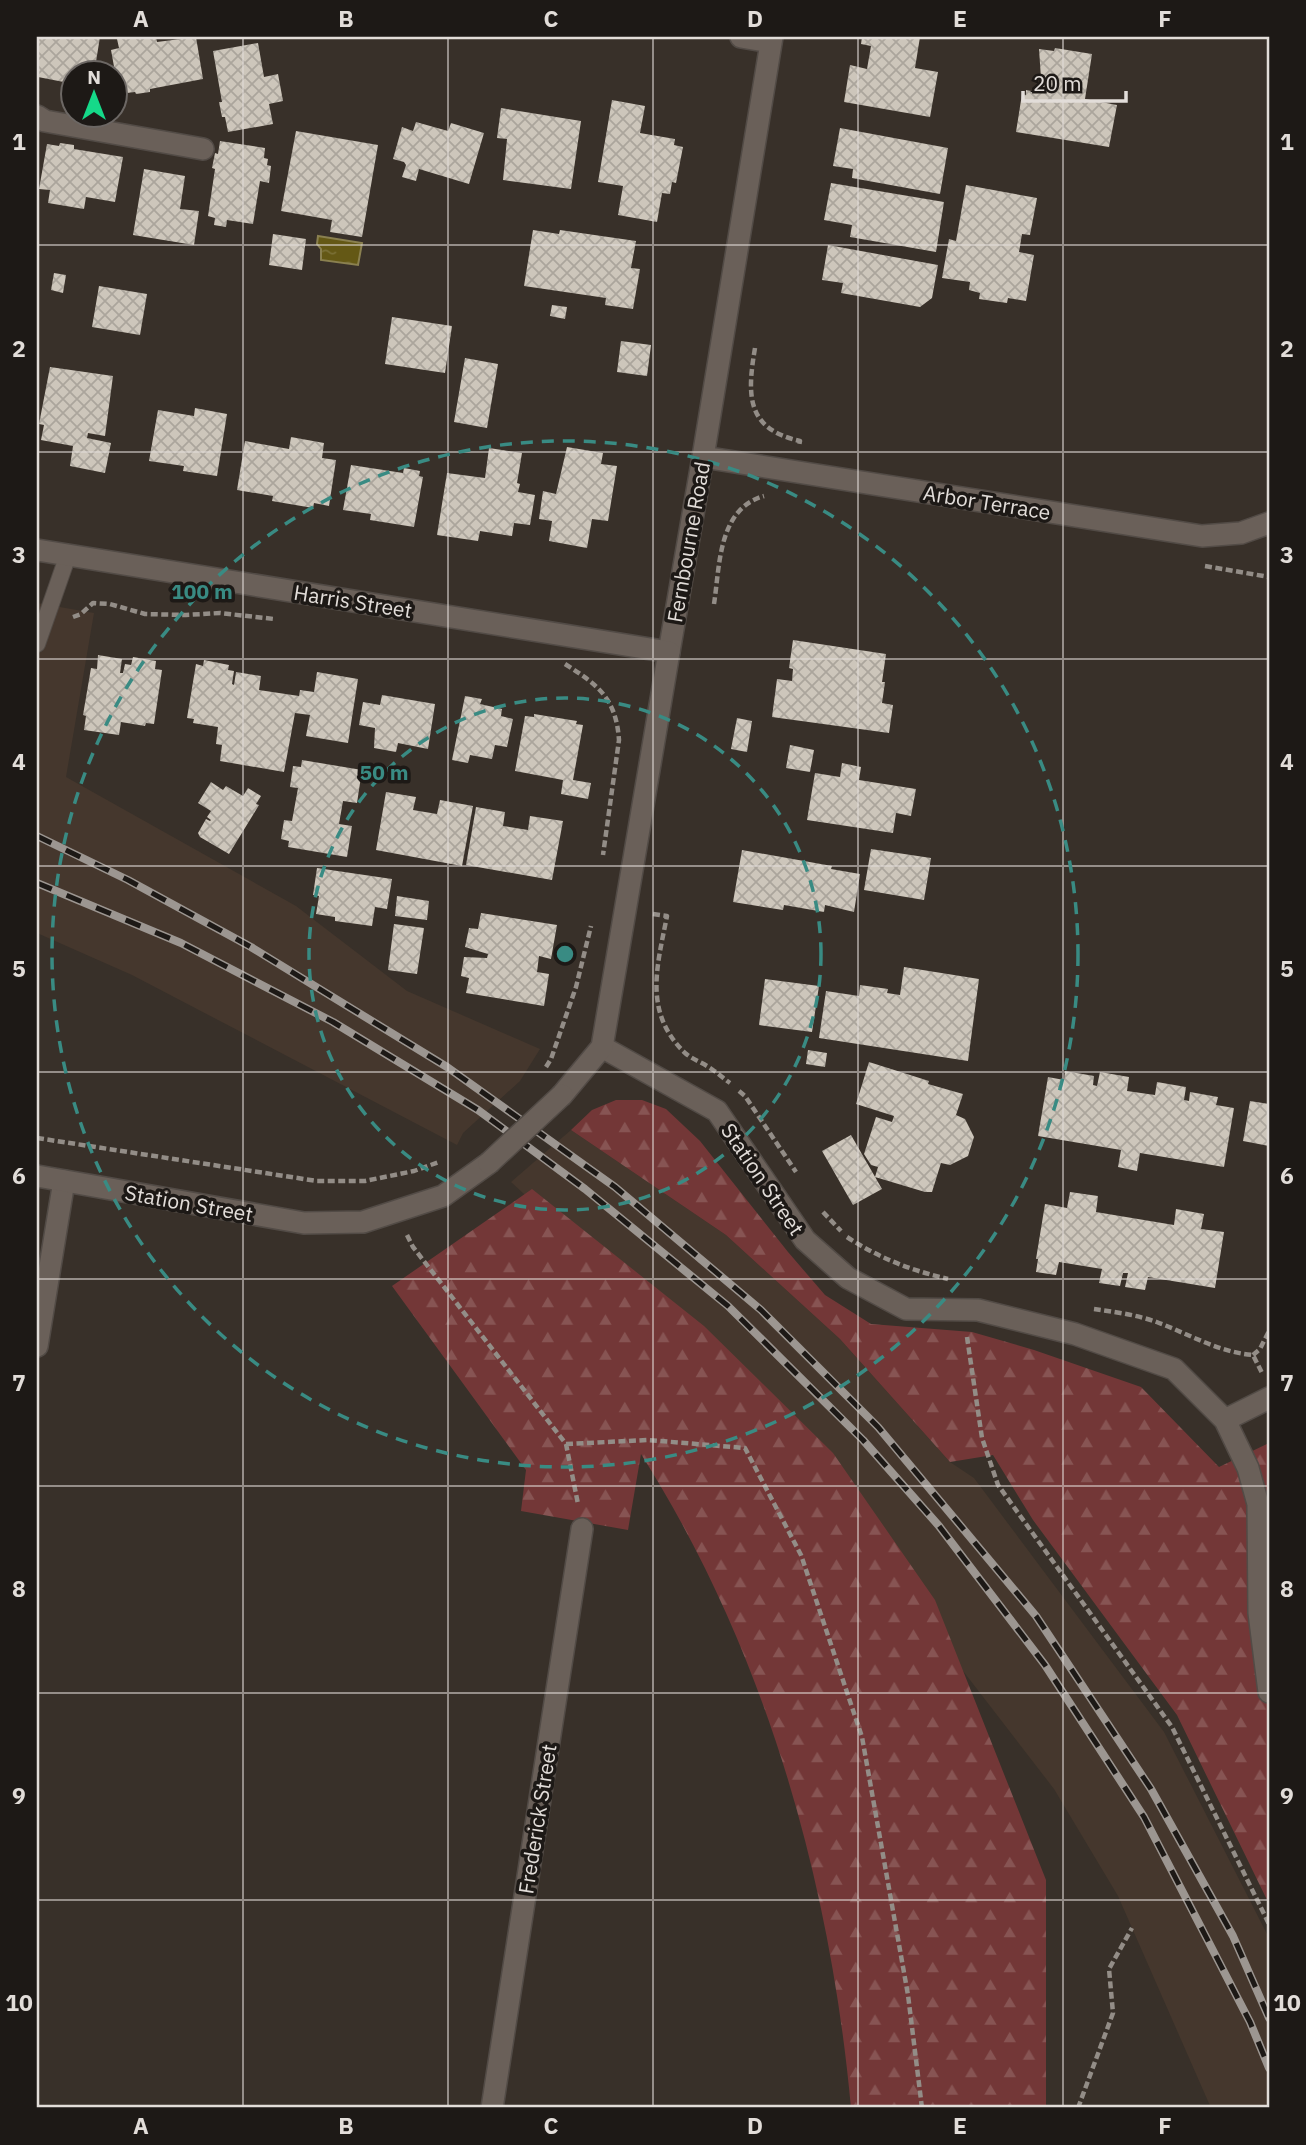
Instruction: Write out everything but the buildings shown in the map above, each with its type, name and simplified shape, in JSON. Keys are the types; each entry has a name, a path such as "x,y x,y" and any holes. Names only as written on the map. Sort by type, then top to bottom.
{"street":[{"path":"741,37 771,39"},
{"name":"Fernbourne Road","path":"602,1047 771,39"},
{"path":"37,116 45,121 203,149"},
{"name":"Arbor Terrace","path":"703,457 1202,536 1241,533 1269,523"},
{"name":"Harris Street","path":"37,550 669,652"},
{"name":"Station Street","path":"37,1176 304,1223 363,1222 443,1196 489,1163 562,1095 602,1047 717,1111 805,1240 848,1279 906,1309 978,1310 1074,1334 1174,1369 1226,1420"},
{"path":"37,1346 64,1181"},
{"path":"1267,1388 1226,1420 1248,1468 1258,1504 1259,1613 1269,1692"},
{"name":"Frederick Street","path":"492,2108 582,1529"}],"lane":[{"path":"37,644 68,555"}],"path":[{"path":"755,348 750,393 753,407 770,430 800,441 797,453"},
{"path":"714,604 725,538 734,516 743,506 766,496"},
{"path":"1201,565 1269,577"},
{"path":"50,607 71,618 81,614 93,603 110,604 145,614 220,613 287,621"},
{"path":"555,658 601,689 611,703 618,722 619,740 603,861"},
{"path":"626,909 667,916 657,967 655,995 666,1031 687,1055 712,1069 745,1096 802,1181"},
{"path":"545,1069 576,987 594,914"},
{"path":"37,1138 317,1181 365,1181 414,1171 444,1160"},
{"path":"816,1202 845,1235 873,1254 905,1268 950,1280"},
{"path":"394,1212 413,1247 566,1444 582,1529"},
{"path":"1085,1307 1155,1321 1214,1348 1234,1353 1253,1355 1260,1349 1269,1331"},
{"path":"963,1309 982,1438 998,1485 1172,1727 1269,1924"},
{"path":"1253,1355 1267,1388"},
{"path":"566,1444 648,1440 745,1448 801,1555 862,1737 908,1995 922,2108"},
{"path":"1078,2108 1113,2013 1109,1969 1132,1928"}],"shaded area":[{"path":"37,603 94,613 66,777 296,906 407,991 540,1049 520,1081 463,1133 457,1145 132,975 37,933"},
{"path":"571,1130 726,1235 840,1339 950,1462 974,1478 1164,1732 1269,1938 1269,2108 1211,2108 1118,1896 1054,1789 819,1484 709,1364 511,1182"}],"green space":[{"path":"616,1100 642,1100 666,1109 700,1141 825,1295 871,1324 972,1332 1141,1387 1219,1467 1269,1443 1269,1904 1177,1715 1033,1520 993,1455 950,1462 840,1339 726,1235 571,1130 592,1110"},
{"path":"532,1189 704,1326 833,1453 935,1600 1046,1880 1046,2108 851,2108 827,1937 808,1852 785,1769 756,1687 723,1607 685,1529 641,1454 628,1530 521,1511 526,1470 392,1286"}],"water":[{"path":"318,236 362,243 358,265 321,260"}],"railway":[{"path":"37,836 128,880 251,947 447,1067 615,1187 761,1310 878,1427 1036,1616 1151,1789 1233,1936 1269,2018"},
{"path":"37,883 181,943 333,1022 478,1110 585,1189 728,1306 863,1440 939,1526 1045,1665 1144,1817 1250,2022 1269,2068"}]}
